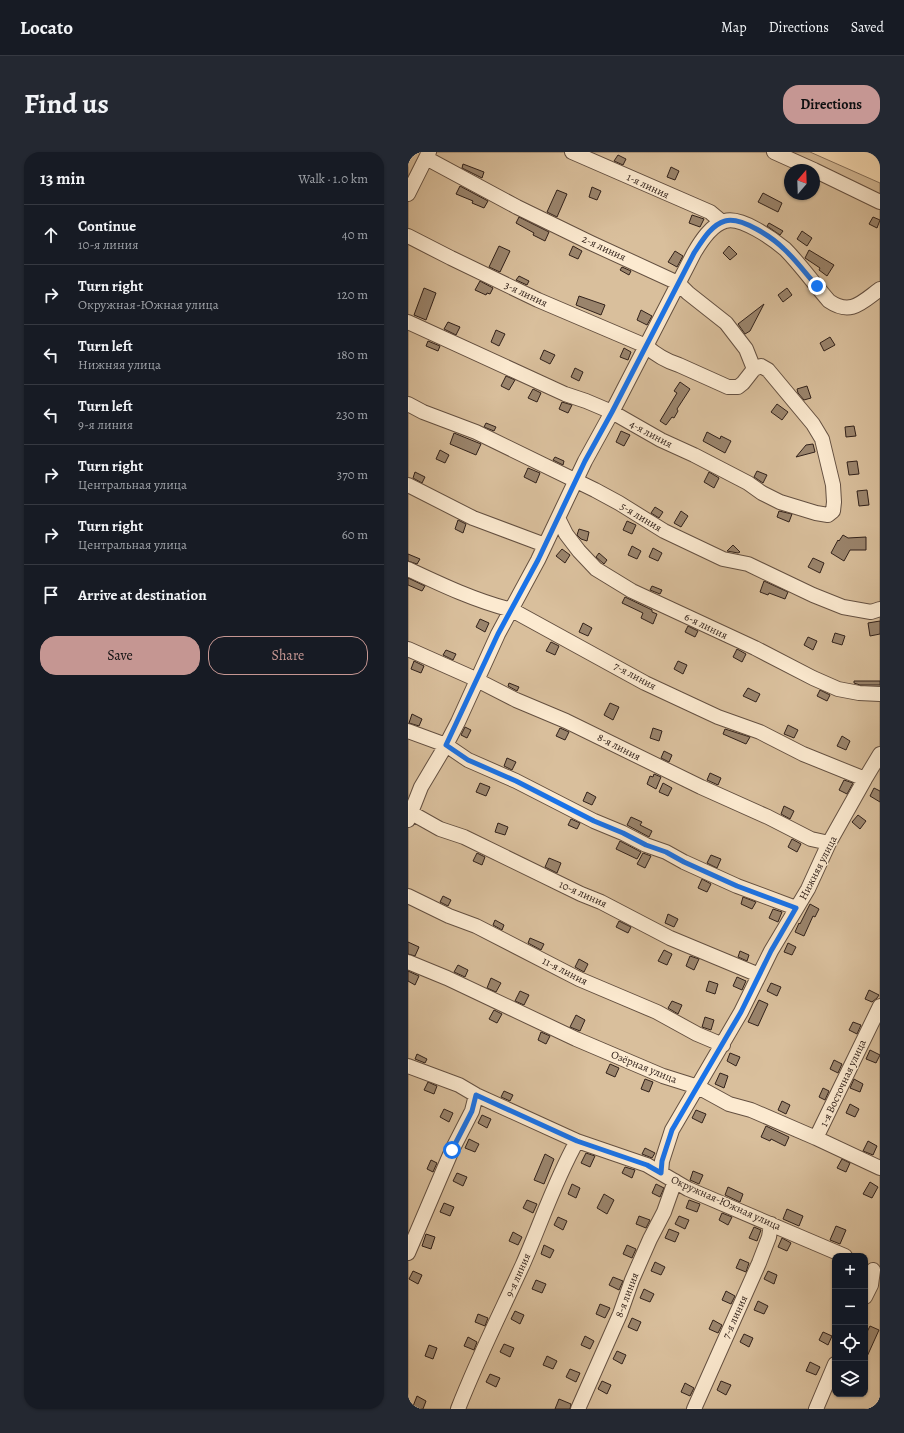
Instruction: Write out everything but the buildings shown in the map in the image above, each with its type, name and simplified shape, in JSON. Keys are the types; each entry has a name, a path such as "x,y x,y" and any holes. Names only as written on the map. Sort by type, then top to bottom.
{"street":[{"name":"1-я линия","path":"572,152 710,212 722,222"},
{"path":"774,152 801,164"},
{"path":"408,194 427,155"},
{"name":"2-я линия","path":"427,155 517,207 678,283 688,293 726,323 746,349 754,368"},
{"path":"820,173 880,202"},
{"path":"409,814 421,787 446,745 498,634 545,545 585,461 694,253 714,226 726,220 739,221 753,226 784,249 829,301 838,307 848,308 861,303 880,289"},
{"name":"3-я линия","path":"408,236 538,300 646,346 656,355 728,387 738,387 743,383 754,368"},
{"name":"4-я линия","path":"408,322 564,394 612,412 661,440 748,483 762,493 795,507 828,515 833,511 833,485 822,438 813,424 768,370 761,366 754,368"},
{"name":"5-я линия","path":"408,404 423,412 476,432 619,503 664,531 723,559 748,564 813,595 843,607 871,612 880,609"},
{"path":"408,485 473,518 545,545"},
{"name":"6-я линия","path":"558,518 570,540 596,569 632,591 755,648 838,689 859,693 880,694"},
{"name":"7-я линия","path":"408,569 471,598 512,610 646,683 718,717 760,732 803,754 865,779"},
{"name":"8-я линия","path":"408,650 448,666 516,700 566,721 811,839 829,843"},
{"path":"408,731 446,745 468,760 516,781 594,821 623,833 646,845 666,852 684,862 737,886 796,908"},
{"name":"Нижняя улица","path":"661,1173 662,1161 672,1130 723,1045 771,951 815,875 829,843 880,754"},
{"name":"10-я линия","path":"409,814 440,829 464,837 491,849 581,894 601,902 670,938 760,975"},
{"name":"11-я линия","path":"408,896 450,916 476,926 579,979 657,1012 698,1034 723,1045"},
{"name":"Озёрная улица","path":"408,962 447,978 576,1039 663,1076 698,1087 729,1104 751,1110 880,1168"},
{"name":"1-я Восточная улица","path":"816,1138 880,1006"},
{"name":"Окружная-Южная улица","path":"408,1066 459,1086 577,1141 647,1165 688,1189 838,1253"},
{"path":"408,1253 452,1150 472,1111 476,1095"},
{"name":"9-я линия","path":"458,1409 473,1372 524,1262 555,1188 577,1141"},
{"name":"8-я линия","path":"578,1409 620,1314 632,1280 664,1212 674,1181"},
{"name":"7-я линия","path":"694,1409 759,1264 769,1237 771,1224"},
{"path":"868,1291 871,1285 873,1269"},
{"path":"816,1409 832,1371"}],"shaded area":[{"path":"408,152 810,152 880,183 880,1409 408,1409"}],"route":[{"path":"452,1150 472,1111 476,1095 577,1141 647,1165 661,1173 662,1161 672,1130 710,1068 741,1012 771,951 796,908 737,886 684,862 666,852 646,845 623,833 594,821 516,781 468,760 446,745 498,634 538,560 585,461 694,253 703,239 714,226 726,220 739,221 753,226 784,249 817,286"}]}
